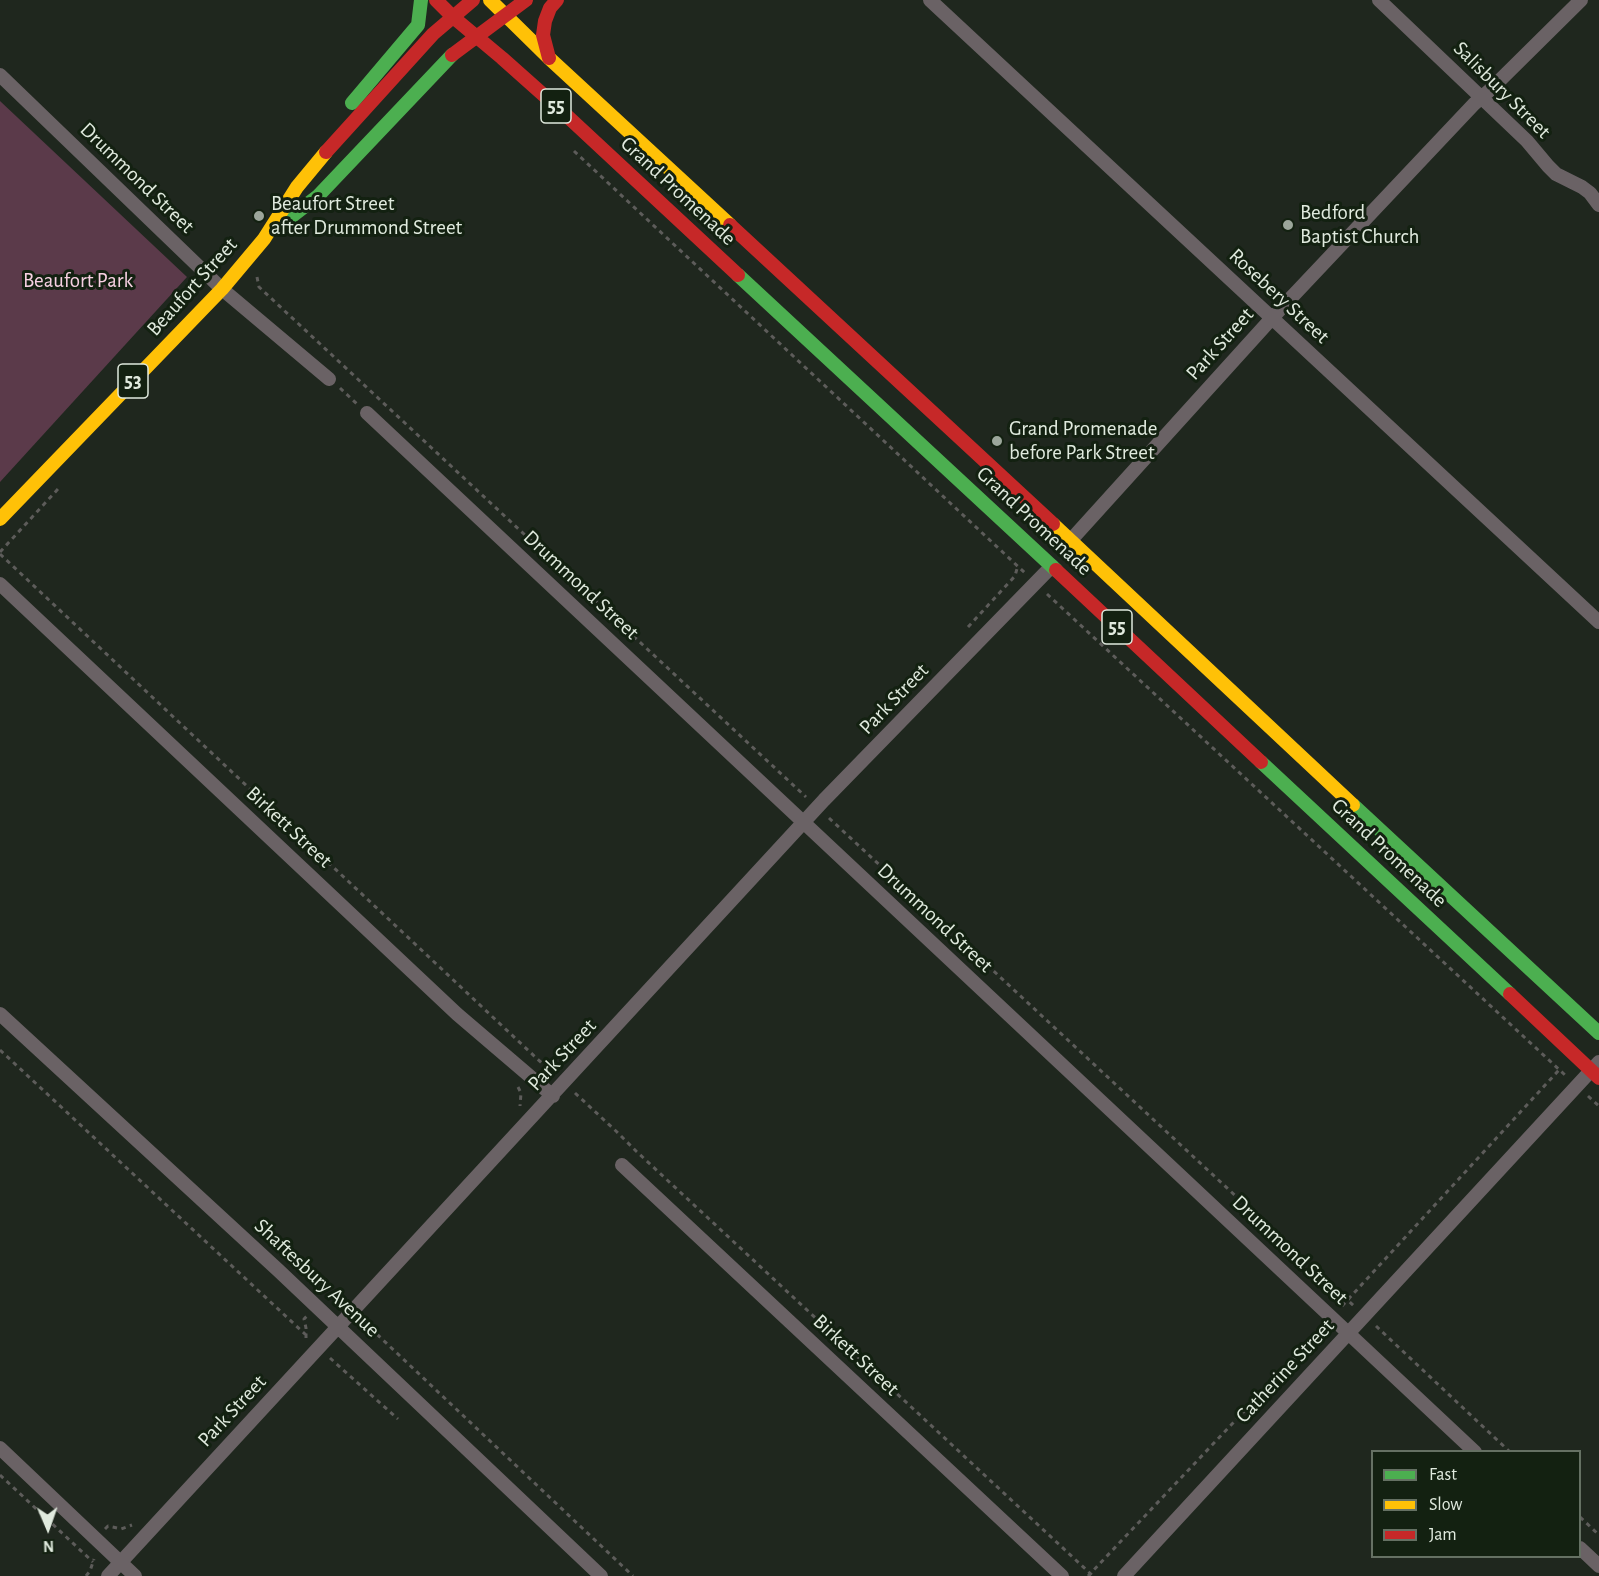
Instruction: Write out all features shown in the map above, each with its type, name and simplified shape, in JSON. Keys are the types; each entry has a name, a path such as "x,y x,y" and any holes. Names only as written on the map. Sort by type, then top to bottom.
{"main road":[{"path":"315,164 323,136 418,25 421,0"},
{"name":"Grand Promenade","path":"436,0 566,115 1596,1070"},
{"name":"Beaufort Street","path":"0,519 222,289 264,239 297,187 315,164 433,34 473,0"},
{"name":"Grand Promenade","path":"490,0 549,58 1071,540 1599,1033"},
{"name":"Beaufort Street","path":"264,239 318,196 452,55 526,0"},
{"path":"549,58 543,35 544,21 557,0"}],"street":[{"name":"Rosebery Street","path":"930,0 1599,622"},
{"name":"Salisbury Street","path":"1378,0 1482,97 1527,141 1556,174 1582,187 1599,205"},
{"name":"Park Street","path":"1071,540 1272,318 1474,104 1581,0"},
{"name":"Drummond Street","path":"0,75 222,289 329,379"},
{"name":"Drummond Street","path":"367,413 1473,1450"},
{"name":"Park Street","path":"108,1576 320,1348 343,1330 553,1095 818,808 1052,566"},
{"name":"Birkett Street","path":"0,584 450,1006 553,1095"},
{"name":"Shaftesbury Avenue","path":"0,1014 343,1330 601,1576"},
{"name":"Catherine Street","path":"1124,1576 1596,1070"},
{"name":"Birkett Street","path":"622,1166 1062,1576"},
{"path":"0,1448 135,1576"},
{"path":"1581,1549 1599,1566"}],"path":[{"path":"568,146 1551,1062"},
{"path":"257,275 259,287 1508,1450"},
{"path":"329,379 367,413"},
{"path":"0,554 1094,1576"},
{"path":"0,1050 398,1419"},
{"path":"343,1330 360,1319 633,1576"},
{"path":"0,1475 108,1576"},
{"path":"1581,1518 1599,1535"}],"green space":[{"name":"Beaufort Park","path":"0,101 187,277 0,482"}],"traffic: fast":[{"path":"352,103 418,25 421,0"},
{"path":"278,227 318,196 452,55"},
{"path":"738,275 1056,570"},
{"path":"1261,762 1510,994"},
{"path":"1353,805 1599,1033"}],"traffic: slow":[{"path":"490,0 549,58 730,225"},
{"path":"0,519 222,289 264,239 297,187 326,152"},
{"path":"1053,524 1353,805"}],"traffic: jam":[{"path":"436,0 566,115 738,275"},
{"path":"326,152 433,34 473,0"},
{"path":"452,55 526,0"},
{"path":"549,58 543,35 550,8 557,0"},
{"path":"730,225 1053,524"},
{"path":"1056,570 1261,762"},
{"path":"1510,994 1599,1078"}],"place":[{"name":"Beaufort Street after Drummond Street","path":"259,216"},
{"name":"Bedford Baptist Church","path":"1288,225"},
{"name":"Grand Promenade before Park Street","path":"997,441"}]}
